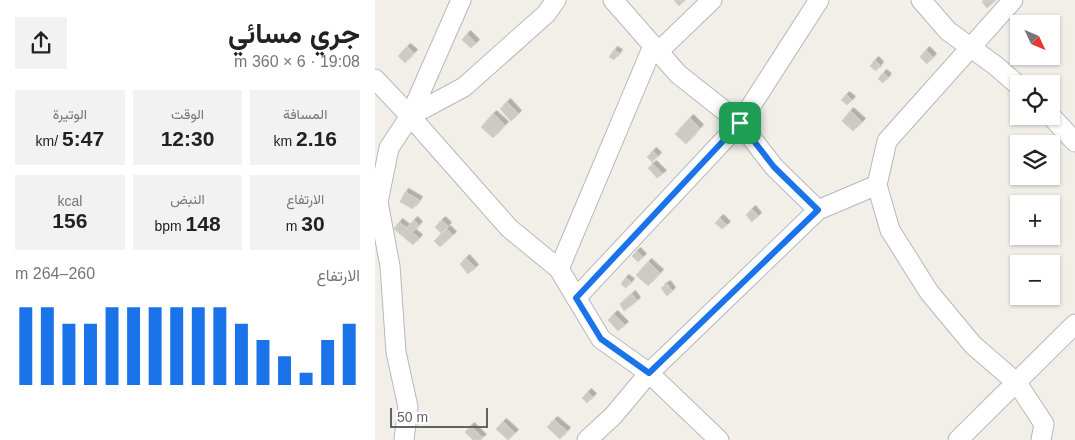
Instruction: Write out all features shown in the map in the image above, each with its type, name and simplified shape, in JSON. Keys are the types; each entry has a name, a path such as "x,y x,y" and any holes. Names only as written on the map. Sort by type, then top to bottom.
{"street":[{"path":"404,440 408,407 396,352 390,266 376,205 389,148 410,116 461,0"},
{"path":"410,116 464,87 546,14 556,0"},
{"path":"613,0 678,74 740,123 774,167 818,210"},
{"path":"559,269 656,49 712,0"},
{"path":"576,298 740,123 819,0"},
{"path":"921,0 948,31 1010,79"},
{"path":"1013,0 887,141 877,185 890,230 929,292 973,345 1017,383 1044,424 1041,440"},
{"path":"375,79 509,228 559,269 601,339 649,373 719,440"},
{"path":"1059,125 1075,142"},
{"path":"587,440 613,416 649,373 818,210 877,185"},
{"path":"958,440 1075,324"}],"building":[{"path":"674,0 685,0 679,6"},
{"path":"984,0 996,0 987,8 982,2"},
{"path":"467,34 476,43 471,48 462,40"},
{"path":"407,47 414,53 405,63 398,56"},
{"path":"614,50 619,53 614,60 609,57"},
{"path":"926,50 933,57 927,64 920,57"},
{"path":"875,60 880,65 876,71 870,66"},
{"path":"883,73 888,77 883,83 878,79"},
{"path":"846,95 852,100 847,105 841,100"},
{"path":"507,102 518,114 511,121 500,109"},
{"path":"850,111 862,122 853,131 842,121"},
{"path":"493,114 505,125 493,138 481,127"},
{"path":"690,118 700,128 686,144 675,134"},
{"path":"653,151 658,156 652,162 647,157"},
{"path":"653,164 663,174 657,178 648,168"},
{"path":"405,192 419,200 413,209 400,202"},
{"path":"752,209 758,216 752,222 746,215"},
{"path":"720,218 727,225 722,229 715,223"},
{"path":"414,220 419,225 412,233 407,228"},
{"path":"442,220 448,226 441,233 435,227"},
{"path":"399,222 419,238 413,245 394,229"},
{"path":"447,229 453,235 440,247 434,241"},
{"path":"637,251 643,257 638,262 632,256"},
{"path":"466,258 475,268 468,274 460,264"},
{"path":"648,262 660,273 648,286 636,275"},
{"path":"625,278 631,282 626,288 621,284"},
{"path":"667,284 672,291 667,296 661,288"},
{"path":"632,294 637,301 624,311 620,304"},
{"path":"614,314 625,325 618,331 608,320"},
{"path":"588,392 593,397 587,403 582,398"},
{"path":"554,420 567,431 560,439 547,427"},
{"path":"503,422 515,433 508,440 496,429"},
{"path":"471,426 483,438 473,440 465,432"}],"route":[{"path":"740,123 774,167 818,210 649,373 601,339 576,298 740,123"}]}
